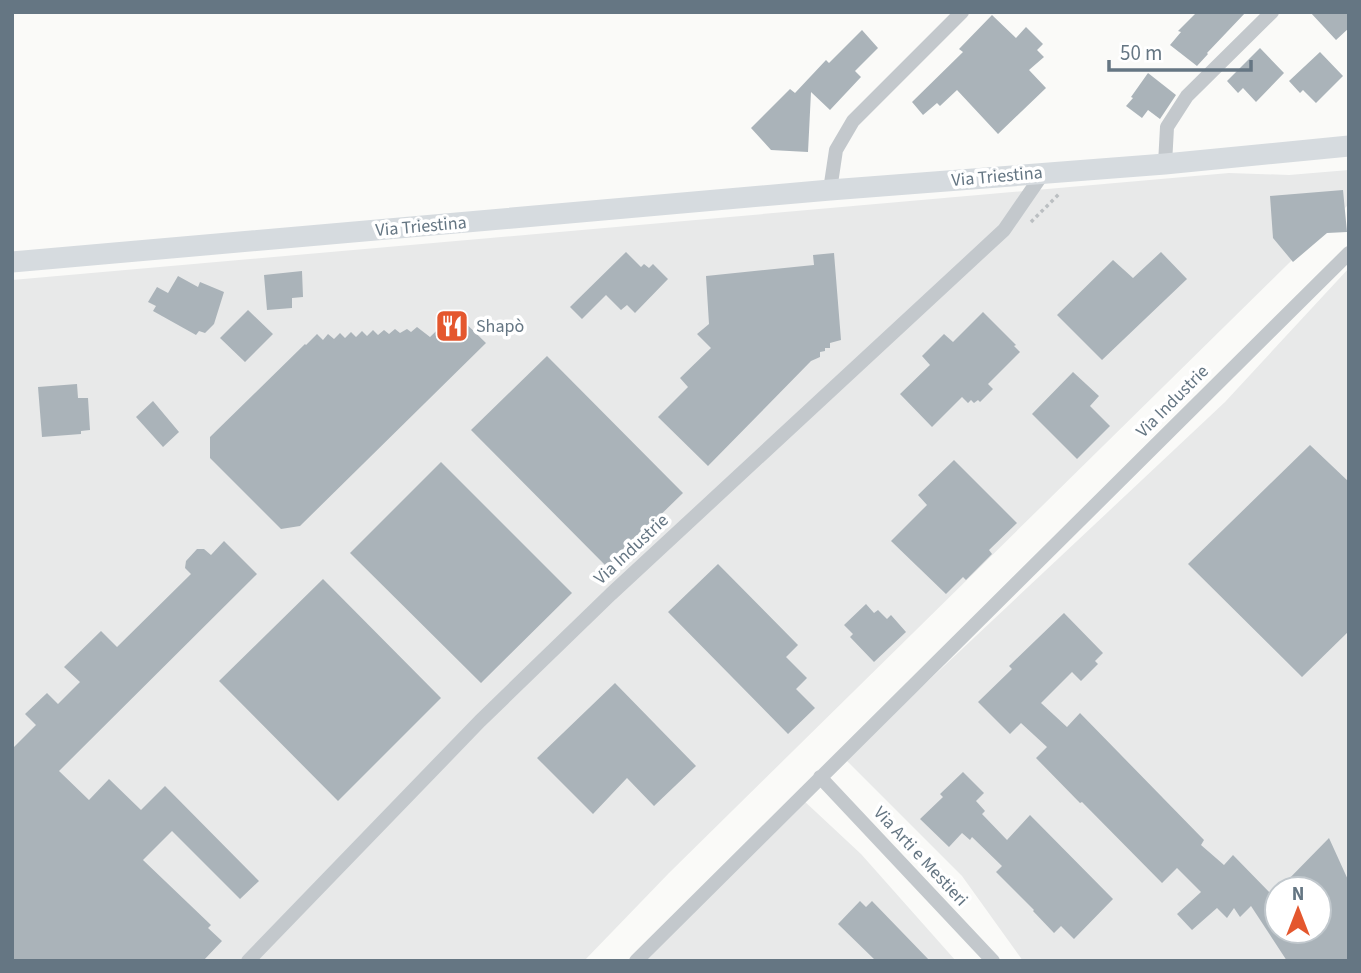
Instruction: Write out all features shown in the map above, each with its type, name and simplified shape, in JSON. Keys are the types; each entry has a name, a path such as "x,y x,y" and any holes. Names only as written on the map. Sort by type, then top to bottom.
{"main road":[{"name":"Via Triestina","path":"12,262 1349,146"}],"street":[{"path":"830,190 836,150 853,121 961,12"},
{"path":"1165,163 1167,127 1187,96 1272,12"},
{"name":"Via Industrie","path":"248,961 480,721 611,594 1004,230 1044,172"},
{"name":"Via Industrie","path":"636,961 1349,253"},
{"name":"Via Arti e Mestieri","path":"820,777 993,961"}],"shaded area":[{"path":"1349,170 1349,204 669,873 584,961 12,961 12,280 1229,173 1289,175"},
{"path":"1349,268 1349,961 1023,961 962,876 845,759 1225,402"},
{"path":"802,799 861,854 956,961 639,961"}],"building":[{"path":"1197,12 1246,12 1197,66 1170,45 1181,32 1178,31"},
{"path":"1310,12 1349,12 1349,28 1336,40"},
{"path":"992,15 1016,38 1026,27 1043,44 1037,50 1044,57 1029,70 1046,88 998,134 957,90 940,106 937,103 923,115 912,102 963,52 959,49"},
{"path":"862,30 878,48 855,71 861,77 830,110 811,92 808,152 771,150 751,128 790,89 795,93 826,60 829,63"},
{"path":"1260,48 1284,73 1256,102 1243,88 1238,93 1227,81"},
{"path":"1320,52 1343,76 1316,103 1303,90 1300,93 1289,81"},
{"path":"1148,73 1176,95 1160,119 1148,110 1142,118 1126,106"},
{"path":"1343,190 1347,232 1327,233 1293,262 1273,238 1270,196"},
{"path":"626,252 641,267 644,264 649,268 653,264 668,279 635,313 627,305 621,310 606,295 582,319 570,307"},
{"path":"1161,252 1187,279 1102,360 1057,315 1113,260 1133,278"},
{"path":"834,253 841,340 830,343 830,348 820,352 820,357 811,361 708,466 658,417 688,387 680,378 711,348 697,334 709,324 706,276 814,265 813,255"},
{"path":"302,271 303,297 292,298 292,308 267,310 264,275"},
{"path":"178,276 198,287 200,282 224,292 214,324 205,333 199,331 196,335 153,311 156,306 148,302 157,287 168,293"},
{"path":"248,310 273,334 245,362 220,338"},
{"path":"983,312 1020,352 988,384 993,389 980,402 978,400 974,403 971,400 968,403 962,397 932,427 900,394 930,365 922,356 944,334 953,342"},
{"path":"455,313 486,343 300,526 281,529 210,458 210,437 317,334 323,340 328,334 334,339 340,333 345,338 351,332 356,337 362,331 367,336 373,330 378,335 384,330 389,334 395,329 400,333 407,329 411,332 417,327 430,337"},
{"path":"547,356 683,493 607,567 471,430"},
{"path":"1073,372 1099,396 1090,406 1110,426 1077,459 1032,414"},
{"path":"77,384 78,398 88,398 90,430 81,431 81,434 42,437 38,387"},
{"path":"153,401 179,432 163,447 136,417"},
{"path":"1310,445 1349,482 1349,631 1302,677 1188,564"},
{"path":"954,460 1017,523 989,550 992,554 966,580 963,577 946,594 891,541 927,505 918,495"},
{"path":"441,462 572,593 481,683 350,553"},
{"path":"224,541 257,574 59,771 89,800 109,779 141,810 165,786 259,881 240,899 172,831 143,860 211,925 208,928 222,941 203,961 12,961 12,749 36,725 25,714 47,693 58,704 80,682 64,667 101,631 117,647 191,574 185,568 186,561 197,549 204,549 211,555"},
{"path":"718,564 798,645 786,657 807,678 796,689 815,708 788,734 668,612"},
{"path":"323,579 441,698 338,801 219,681"},
{"path":"866,604 874,613 878,610 887,619 891,615 906,632 874,662 850,637 853,634 844,625"},
{"path":"1064,613 1103,653 1095,661 1098,664 1081,681 1072,672 1041,703 1067,727 1080,713 1204,840 1201,845 1224,865 1233,855 1263,886 1263,924 1251,906 1240,917 1234,908 1227,918 1217,908 1192,930 1177,914 1201,892 1177,868 1162,883 1036,758 1047,747 1021,723 1010,734 978,702 1012,669 1009,666"},
{"path":"615,683 696,766 654,806 627,778 593,814 537,758"},
{"path":"963,772 984,793 976,801 985,811 982,814 1007,840 1030,815 1113,899 1074,939 1061,926 1054,933 996,872 1002,866 972,837 970,840 962,833 949,847 920,819 943,797 940,794"},
{"path":"1329,838 1349,882 1349,961 1287,961 1277,945 1333,945 1333,875 1293,875"},
{"path":"860,901 866,907 872,901 930,961 876,961 838,924"}],"place":[{"name":"Shapò","path":"452,326"}]}
